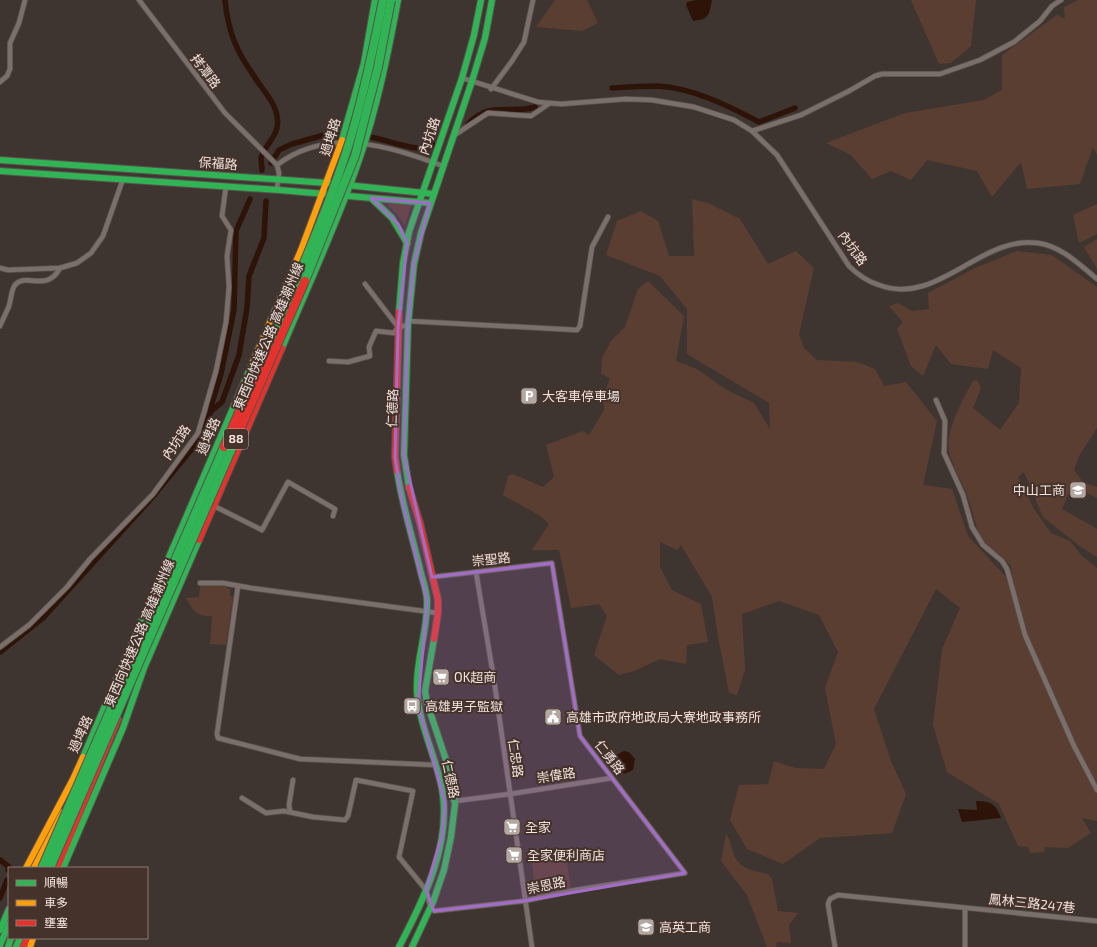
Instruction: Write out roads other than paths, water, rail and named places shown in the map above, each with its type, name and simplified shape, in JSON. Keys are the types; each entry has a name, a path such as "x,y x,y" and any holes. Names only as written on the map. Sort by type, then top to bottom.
{"main road":[{"name":"過埤路","path":"26,867 35,848 73,779 94,732 302,250 342,142 364,63 376,0"},
{"name":"東西向快速公路 高雄潮州線","path":"42,867 308,253 346,153 370,65 383,0"},
{"name":"東西向快速公路 高雄潮州線","path":"50,867 315,257 355,156 378,67 390,0"},
{"path":"63,867 123,728 144,668 347,196 365,142 385,70 398,0"},
{"name":"內坑路","path":"419,202 462,78 474,35 481,0"},
{"name":"內坑路","path":"430,203 472,81 485,38 492,0"},
{"name":"保福路","path":"0,160 327,183 434,194"},
{"name":"保福路","path":"0,171 277,189 430,203"},
{"path":"371,198 390,214 398,224 407,243"},
{"name":"仁德路","path":"399,947 426,890 442,834 444,809 441,782 418,705 417,691 427,601 410,527 401,497 395,457 398,327 403,263 407,243 419,202"},
{"name":"仁德路","path":"412,947 431,909 452,835 455,801 451,780 427,703 425,691 438,613 438,600 420,523 409,487 404,455 408,323 414,264 430,203"},
{"path":"57,867 92,787 138,666"},
{"path":"35,867 73,791 80,782"},
{"path":"0,930 8,910"},
{"path":"0,945 8,926"}],"street":[{"path":"0,82 7,76 10,69 10,43 19,23 25,0"},
{"name":"拷潭路","path":"139,0 225,113 276,164"},
{"path":"491,89 524,42 533,0"},
{"path":"752,131 801,115 875,76 882,74 940,74 980,60 1014,42 1040,21 1052,6 1061,0"},
{"name":"內坑路","path":"462,78 527,100 550,104 637,99 670,102 719,114 752,131 777,154 848,266 860,276 886,288 900,290 931,284 1000,248 1013,243 1039,243 1052,247 1068,256 1097,279"},
{"name":"內坑路","path":"453,136 488,113 531,116 550,104"},
{"path":"277,189 278,180 276,164 316,145 342,142 365,142 443,166"},
{"path":"0,268 8,270 60,268 77,263 91,253 98,245 123,179"},
{"name":"內坑路","path":"0,646 29,625 63,591 90,559 153,494 198,433 216,371 226,322 229,287 227,256 231,230 222,216 226,186"},
{"path":"329,360 348,362 370,356 369,347 376,331 394,333 398,327 408,323 577,330 580,326 592,247 608,217"},
{"path":"0,326 9,305 14,286 20,281 49,280 60,268"},
{"path":"365,284 398,327"},
{"path":"936,400 946,421 944,453 963,495 972,527 983,545 1002,561 1007,569 1025,635 1074,746 1097,790"},
{"path":"214,506 262,530 288,482 335,509 333,516"},
{"name":"崇聖路","path":"432,577 552,563"},
{"name":"仁勇路","path":"552,563 580,736 685,873"},
{"name":"仁忠路","path":"476,572 532,947"},
{"path":"200,583 223,583 438,613"},
{"path":"238,586 217,734 218,738 232,743 300,759 436,765"},
{"name":"崇偉路","path":"455,801 612,778"},
{"path":"290,811 289,805 293,780"},
{"path":"242,798 266,813 290,811 313,817 346,820 356,780 413,791 399,857 426,890 431,909"},
{"name":"崇恩路","path":"431,909 434,911 524,901 576,890 685,873"},
{"name":"鳳林三路247巷","path":"835,947 829,912 830,899 838,895 1097,920"},
{"path":"965,908 965,947"}],"waterway":[{"path":"225,0 228,21 242,58 271,100 276,111 278,123 277,129 261,158 262,170"},
{"path":"612,88 658,86 684,90 723,104 759,122 795,108"},
{"path":"468,124 484,112 492,110 516,110 535,107"},
{"path":"271,163 279,150 292,144 324,135 346,136"},
{"path":"363,136 410,147 428,148 433,145"},
{"path":"0,652 44,617 150,500 201,438 211,411 211,406 221,374 234,310 236,231 250,199"},
{"path":"211,411 222,402 239,355 247,308 249,276 264,238 266,201"},
{"path":"0,860 9,867"},
{"path":"0,898 7,880"}],"place":[{"name":"大客車停車場","path":"529,396"},
{"name":"中山工商","path":"1078,490"},
{"name":"OK超商","path":"441,677"},
{"name":"高雄男子監獄","path":"412,706"},
{"name":"高雄市政府地政局大寮地政事務所","path":"553,717"},
{"name":"全家","path":"512,827"},
{"name":"全家便利商店","path":"514,855"},
{"name":"高英工商","path":"646,927"}]}
